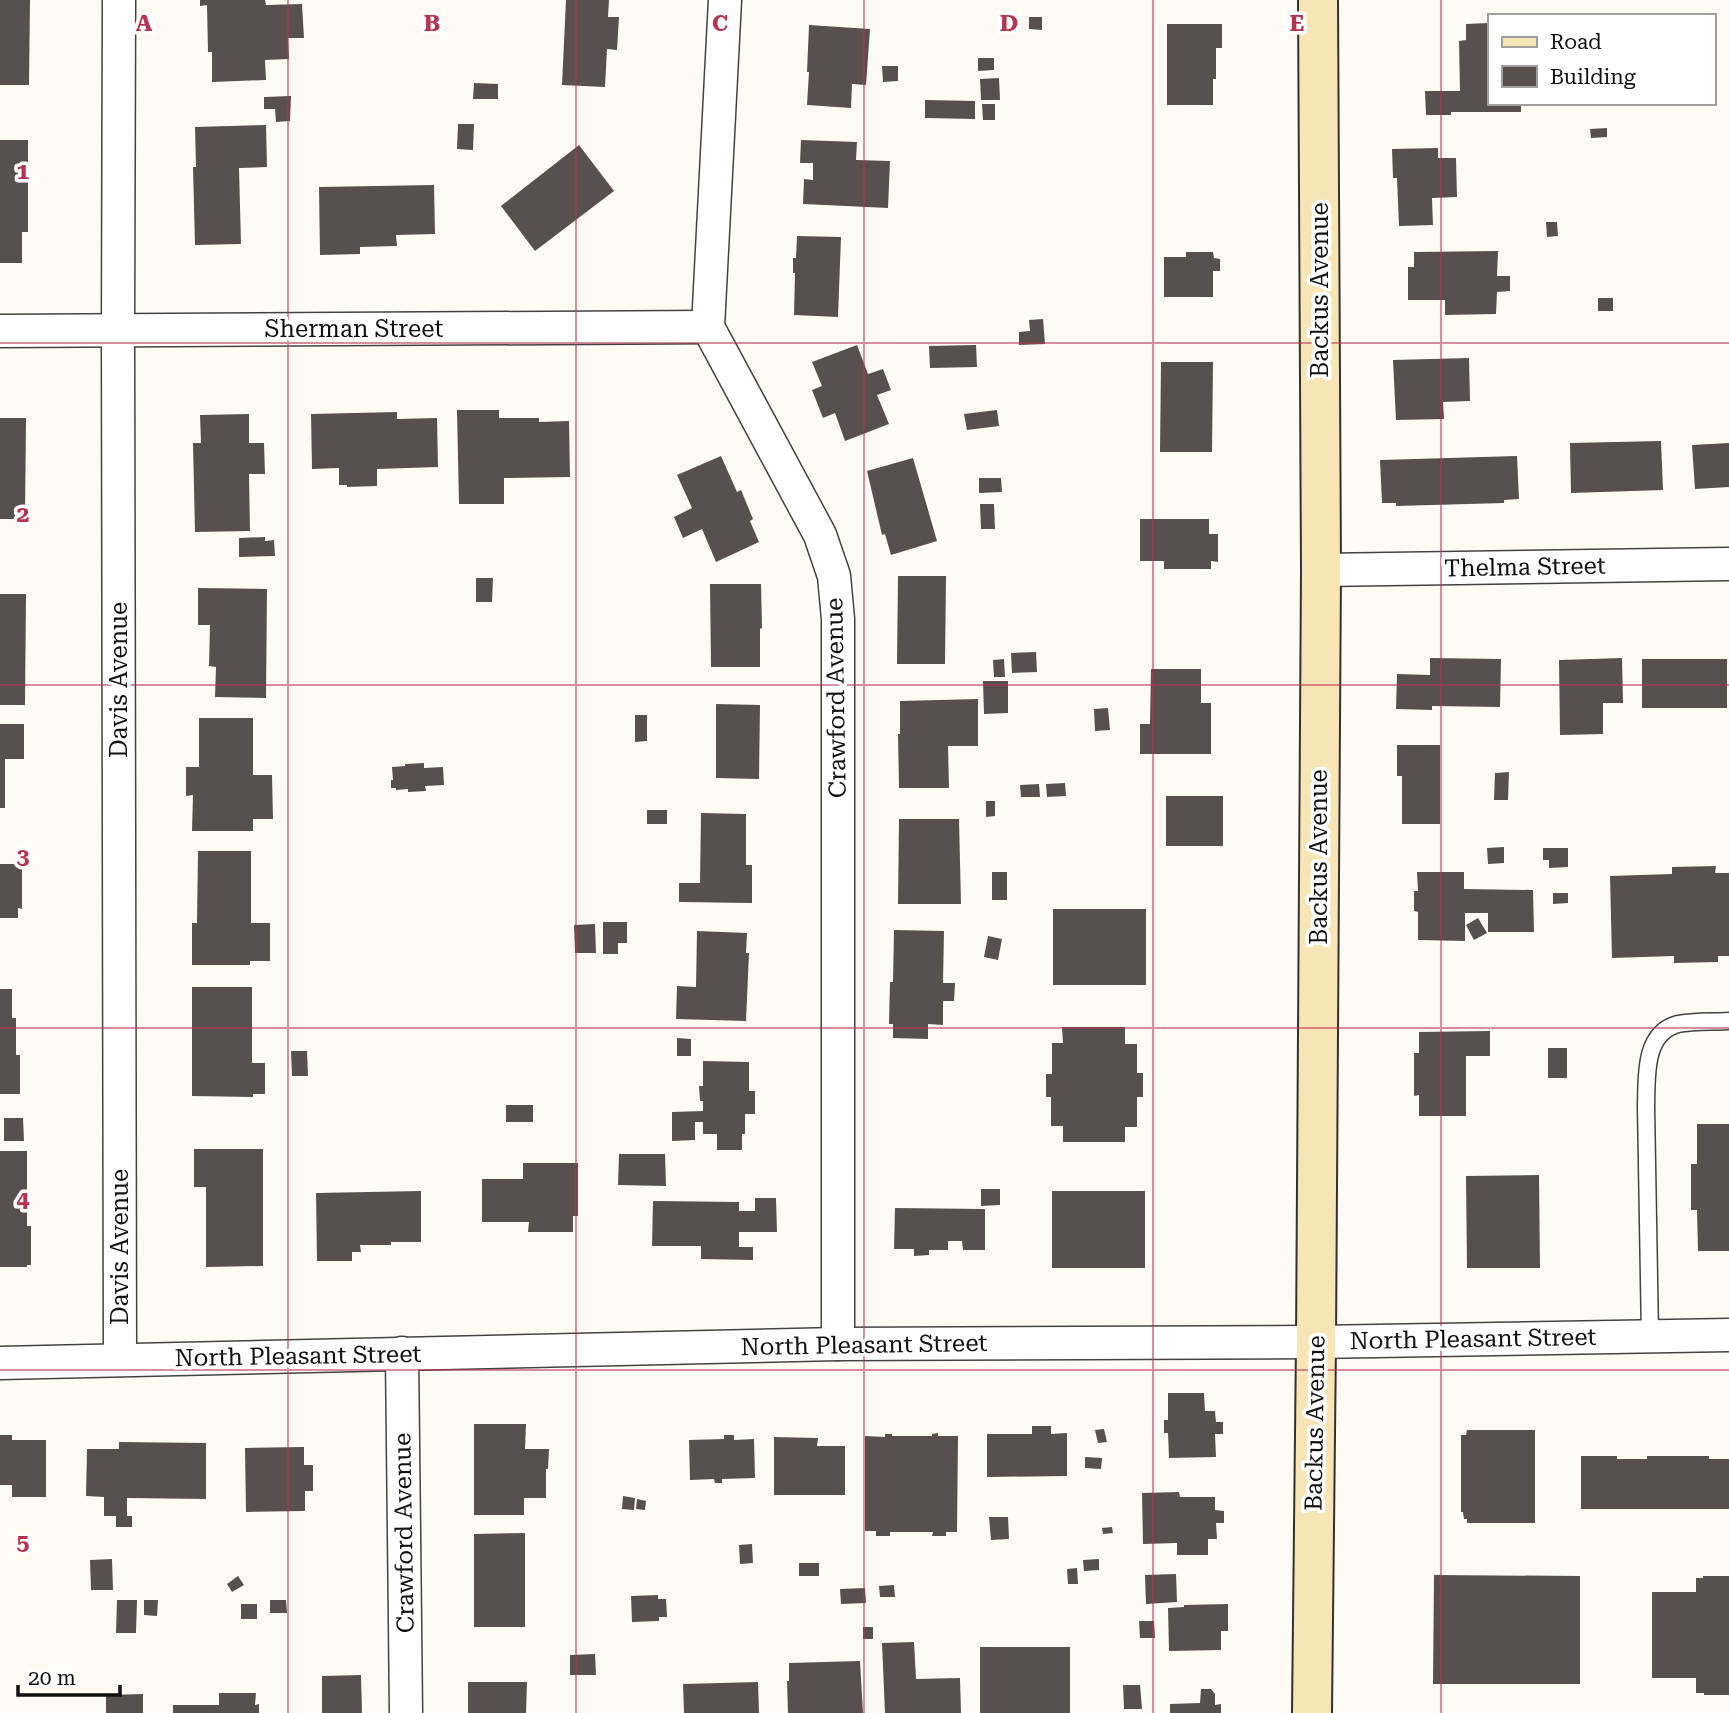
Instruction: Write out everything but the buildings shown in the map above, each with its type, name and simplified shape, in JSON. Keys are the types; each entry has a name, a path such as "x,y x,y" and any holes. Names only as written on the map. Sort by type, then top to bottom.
{"street":[{"name":"Davis Avenue","path":"119,0 120,1360"},
{"path":"708,327 725,0"},
{"name":"Backus Avenue","path":"1312,1713 1321,570 1318,0"},
{"name":"Sherman Street","path":"0,331 708,327"},
{"name":"Crawford Avenue","path":"708,327 820,535 834,576 838,618 838,1344"},
{"name":"Thelma Street","path":"1321,570 1729,564"},
{"name":"North Pleasant Street","path":"0,1363 838,1344 1316,1342 1729,1335"},
{"name":"Crawford Avenue","path":"402,1353 406,1713"}],"lane":[{"path":"1650,1336 1646,1106 1651,1048 1664,1032 1677,1024 1729,1021"}]}
